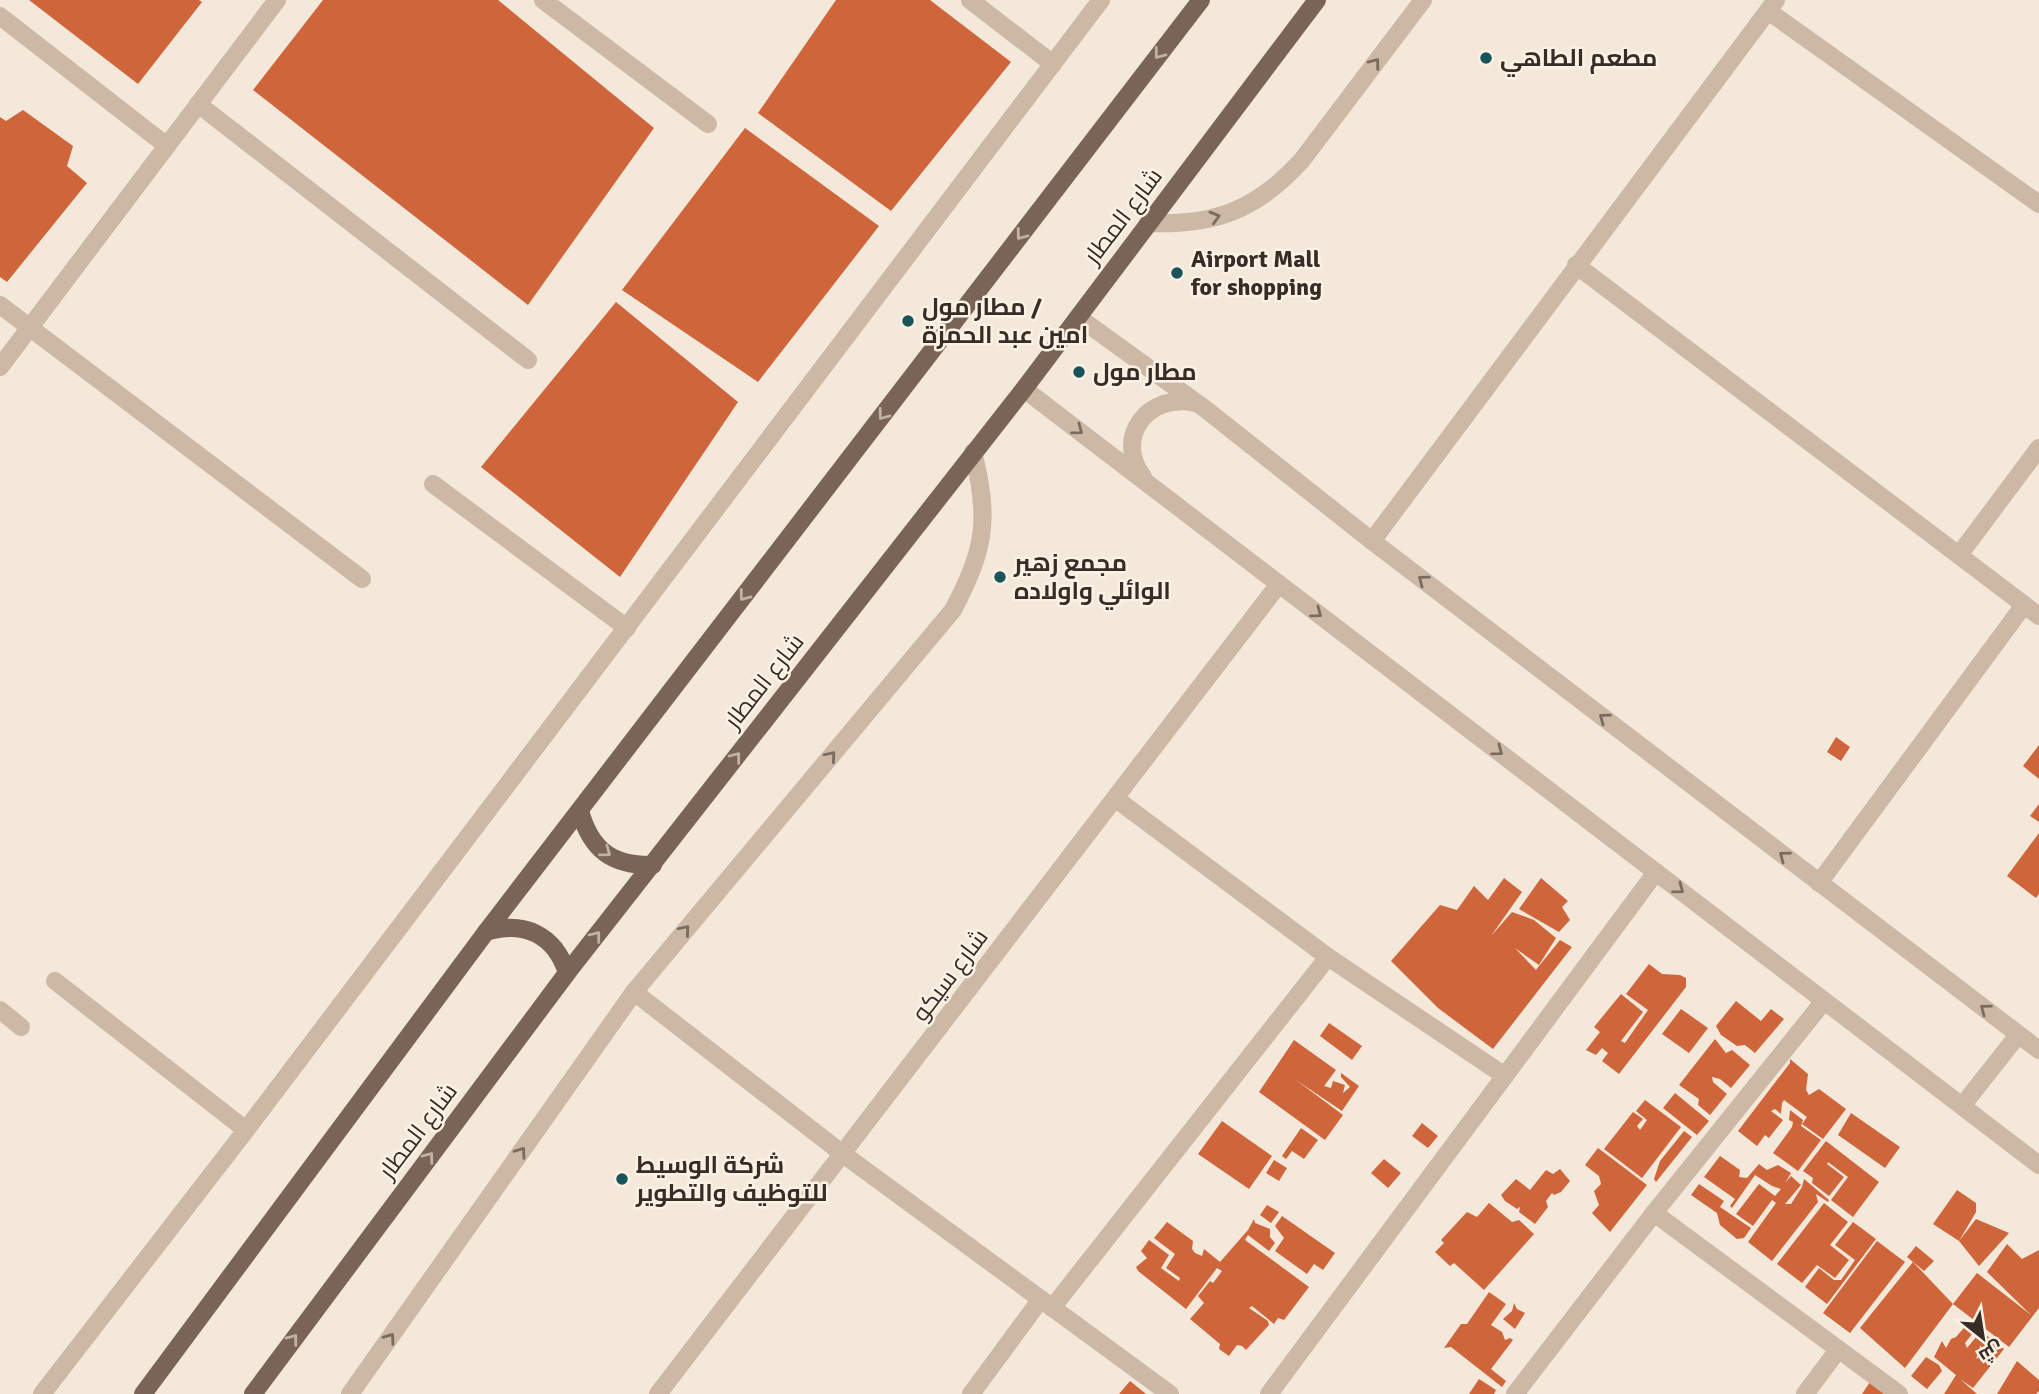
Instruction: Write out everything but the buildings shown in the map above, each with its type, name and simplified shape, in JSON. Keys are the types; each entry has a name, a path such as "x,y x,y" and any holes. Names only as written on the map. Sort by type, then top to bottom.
{"main road":[{"path":"143,1394 486,932 1201,0"},
{"name":"شارع المطار","path":"253,1394 567,973 1024,389 1317,0"},
{"path":"580,811 584,827 605,853 619,861 653,865"},
{"path":"486,932 500,928 530,930 554,947 567,973"}],"street":[{"path":"0,367 277,0"},
{"path":"543,0 708,124"},
{"path":"970,0 1053,64"},
{"path":"42,1394 246,1130 1101,0"},
{"path":"1148,223 1206,221 1259,199 1282,182 1302,160 1423,0"},
{"path":"1372,541 1772,5 2039,204"},
{"path":"0,16 167,146"},
{"path":"198,104 528,360"},
{"path":"1576,265 2039,617"},
{"path":"0,305 362,579"},
{"path":"1078,317 1204,408 1372,541 2039,1050"},
{"path":"1024,389 2039,1165"},
{"path":"1146,481 1136,468 1132,453 1133,437 1138,423 1149,411 1163,403 1186,401 1204,408"},
{"path":"1959,555 2039,448"},
{"path":"350,1394 634,992 953,610 972,573 982,534 983,492 973,452"},
{"path":"433,484 627,628"},
{"name":"شارع سيكو","path":"658,1394 1279,584"},
{"path":"1819,883 2024,605"},
{"path":"1115,799 1328,957 1505,1076"},
{"path":"1269,1394 1656,872"},
{"path":"971,1394 1328,957"},
{"path":"55,981 246,1130"},
{"path":"634,992 843,1154 1170,1394"},
{"path":"1515,1394 1654,1213 1824,1001"},
{"path":"0,1010 21,1027"},
{"path":"1962,1106 2018,1035"},
{"path":"1654,1213 1899,1394"},
{"path":"1805,1394 1838,1349"}],"place":[{"name":"مطعم الطاهي","path":"1486,58"},
{"name":"Airport Mall for shopping","path":"1177,273"},
{"name":"مطار مول / امين عبد الحمزة","path":"908,321"},
{"name":"مطار مول","path":"1079,372"},
{"name":"مجمع زهير الوائلي واولاده","path":"1000,577"},
{"name":"شركة الوسيط للتوظيف والتطوير","path":"622,1179"}]}
